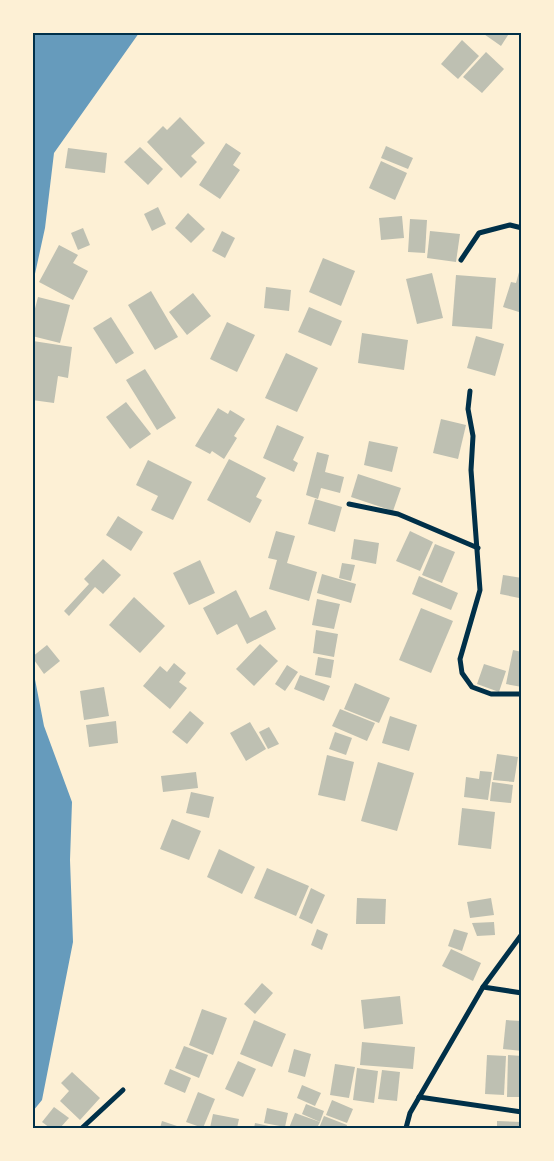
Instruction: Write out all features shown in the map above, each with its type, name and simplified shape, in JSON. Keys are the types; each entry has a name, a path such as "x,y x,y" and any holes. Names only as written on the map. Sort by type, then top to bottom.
{"street":[{"path":"461,260 479,233 510,225 522,228"},
{"path":"470,391 468,409 473,436 471,470 480,590 460,659 462,673 472,687 491,694 522,694"},
{"path":"349,504 398,514 478,548"},
{"path":"406,1128 410,1113 418,1097 483,987 522,934"},
{"path":"483,987 522,993"},
{"path":"82,1128 124,1090"},
{"path":"418,1097 522,1112"}],"water":[{"path":"33,32 139,33 54,153 45,228 33,283"},
{"path":"33,669 44,726 72,802 70,860 73,942 42,1100 33,1111 32,896 35,887 32,877"}],"building":[{"path":"481,32 510,32 501,46"},
{"path":"462,40 479,56 458,79 441,64"},
{"path":"486,52 504,69 482,93 463,77"},
{"path":"180,117 205,143 191,156 197,162 181,178 147,142 163,126 167,130"},
{"path":"226,143 241,153 233,165 240,170 220,199 199,185"},
{"path":"386,146 413,158 408,169 381,158"},
{"path":"140,147 163,169 148,185 124,162"},
{"path":"68,148 107,153 105,173 65,168"},
{"path":"381,161 407,173 395,200 369,188"},
{"path":"158,207 166,224 152,231 144,214"},
{"path":"188,213 205,229 191,243 175,228"},
{"path":"402,216 404,238 381,240 379,218"},
{"path":"410,219 427,220 425,253 408,252"},
{"path":"83,228 90,245 78,250 71,233"},
{"path":"222,231 235,238 225,258 212,251"},
{"path":"430,231 460,234 456,262 427,258"},
{"path":"59,245 78,255 73,263 88,271 73,300 39,282"},
{"path":"323,258 355,271 341,306 309,292"},
{"path":"521,265 522,313 503,307 511,282 516,283"},
{"path":"432,273 443,318 417,324 406,279"},
{"path":"456,275 496,278 492,329 452,326"},
{"path":"266,287 291,290 289,311 264,308"},
{"path":"151,291 178,337 155,350 128,305"},
{"path":"193,293 211,316 187,335 169,312"},
{"path":"38,297 70,305 60,343 32,336 32,320"},
{"path":"309,307 342,321 331,346 298,332"},
{"path":"111,317 134,353 116,364 93,328"},
{"path":"227,322 255,335 237,372 210,359"},
{"path":"362,333 408,340 404,370 358,363"},
{"path":"476,336 504,344 495,376 467,368"},
{"path":"33,341 72,347 68,378 58,376 54,403 32,400"},
{"path":"286,353 318,368 297,412 265,398"},
{"path":"145,369 176,418 157,430 126,380"},
{"path":"126,402 151,434 130,449 106,417"},
{"path":"218,408 228,414 230,410 245,419 234,436 237,438 224,459 212,451 210,454 195,446"},
{"path":"441,419 466,425 458,459 433,453"},
{"path":"277,425 304,437 293,460 298,463 294,472 263,458"},
{"path":"369,441 398,447 392,472 364,465"},
{"path":"317,452 329,455 325,472 344,477 340,493 321,488 318,499 306,495"},
{"path":"229,459 266,478 256,497 262,500 250,523 207,500"},
{"path":"148,460 192,482 173,520 151,510 158,496 136,485"},
{"path":"358,474 401,488 393,511 351,497"},
{"path":"315,499 342,507 335,532 308,524"},
{"path":"118,516 143,532 131,551 106,535"},
{"path":"276,531 295,536 287,563 317,572 309,601 269,589 277,560 268,558"},
{"path":"410,531 433,542 420,571 396,561"},
{"path":"354,539 379,543 376,564 351,559"},
{"path":"435,544 455,552 442,583 422,575"},
{"path":"103,559 121,575 103,594 95,587 69,616 64,611 89,584 84,579"},
{"path":"200,560 215,593 189,605 173,573"},
{"path":"342,563 355,565 351,581 339,578"},
{"path":"322,574 356,584 351,603 317,593"},
{"path":"503,575 522,578 519,598 500,594"},
{"path":"419,576 458,593 451,610 412,594"},
{"path":"236,590 250,618 266,610 276,629 247,644 237,624 217,635 203,608"},
{"path":"134,597 165,626 140,653 109,625"},
{"path":"317,599 340,604 334,629 312,625"},
{"path":"421,608 453,621 431,673 399,660"},
{"path":"316,630 338,634 334,657 313,653"},
{"path":"260,644 278,661 254,686 236,669"},
{"path":"47,645 60,661 44,674 32,657"},
{"path":"513,650 522,652 522,687 506,684"},
{"path":"318,657 334,660 331,678 315,675"},
{"path":"174,663 186,673 179,682 187,688 170,709 143,686 160,666 167,672"},
{"path":"484,664 506,671 499,692 477,684"},
{"path":"287,665 298,672 285,691 275,684"},
{"path":"300,675 330,686 324,701 294,689"},
{"path":"355,683 390,698 379,723 344,709"},
{"path":"104,687 109,716 84,720 80,691"},
{"path":"340,709 375,723 367,741 332,726"},
{"path":"190,711 204,723 187,744 172,732"},
{"path":"390,716 417,725 409,751 382,743"},
{"path":"116,721 118,743 89,747 86,725"},
{"path":"250,722 266,749 246,761 230,733"},
{"path":"269,727 279,744 268,749 259,732"},
{"path":"335,732 352,738 346,755 329,749"},
{"path":"497,754 518,757 514,782 493,780"},
{"path":"327,755 354,762 345,801 318,795"},
{"path":"378,762 414,773 397,831 361,821"},
{"path":"480,771 492,772 488,800 464,797 466,777 479,779"},
{"path":"196,772 198,788 163,792 161,776"},
{"path":"492,782 513,785 511,803 490,801"},
{"path":"191,792 214,797 209,818 186,813"},
{"path":"462,808 495,812 491,849 458,845"},
{"path":"172,819 201,831 189,860 160,849"},
{"path":"219,849 255,867 242,894 207,877"},
{"path":"267,868 309,886 296,916 254,898"},
{"path":"311,888 325,895 312,924 299,918"},
{"path":"357,898 386,899 385,924 356,924"},
{"path":"491,898 494,915 470,918 467,902"},
{"path":"494,922 495,935 477,936 472,923"},
{"path":"317,929 328,934 322,950 311,945"},
{"path":"454,929 468,933 462,951 448,946"},
{"path":"451,949 481,963 473,981 442,966"},
{"path":"262,983 273,993 255,1014 244,1004"},
{"path":"400,996 403,1024 364,1029 361,1000"},
{"path":"202,1009 227,1018 213,1055 189,1045"},
{"path":"254,1020 286,1034 272,1067 240,1054"},
{"path":"506,1020 522,1021 522,1051 503,1049"},
{"path":"362,1042 415,1047 413,1069 360,1065"},
{"path":"184,1046 208,1055 199,1078 175,1068"},
{"path":"294,1049 311,1054 305,1077 288,1072"},
{"path":"487,1055 506,1056 504,1095 485,1094"},
{"path":"508,1055 522,1056 522,1097 507,1097"},
{"path":"238,1061 256,1069 243,1097 225,1089"},
{"path":"335,1064 355,1067 349,1098 330,1095"},
{"path":"357,1068 378,1071 374,1103 353,1100"},
{"path":"170,1069 191,1078 185,1093 164,1084"},
{"path":"382,1070 400,1072 397,1101 378,1099"},
{"path":"72,1072 100,1098 80,1120 60,1101 69,1091 61,1083"},
{"path":"302,1085 321,1093 315,1106 297,1098"},
{"path":"198,1092 215,1099 203,1128 186,1122"},
{"path":"332,1100 353,1109 347,1123 326,1115"},
{"path":"306,1104 324,1111 320,1122 302,1114"},
{"path":"54,1107 69,1118 60,1128 50,1128 42,1122"},
{"path":"267,1108 288,1113 285,1127 264,1123"},
{"path":"295,1113 320,1122 317,1128 289,1128"},
{"path":"213,1114 239,1119 237,1128 210,1128"},
{"path":"324,1116 347,1125 346,1128 319,1128"},
{"path":"162,1121 183,1128 160,1128"},
{"path":"497,1121 522,1122 522,1128 497,1128"},
{"path":"255,1123 278,1128 254,1128"}]}
